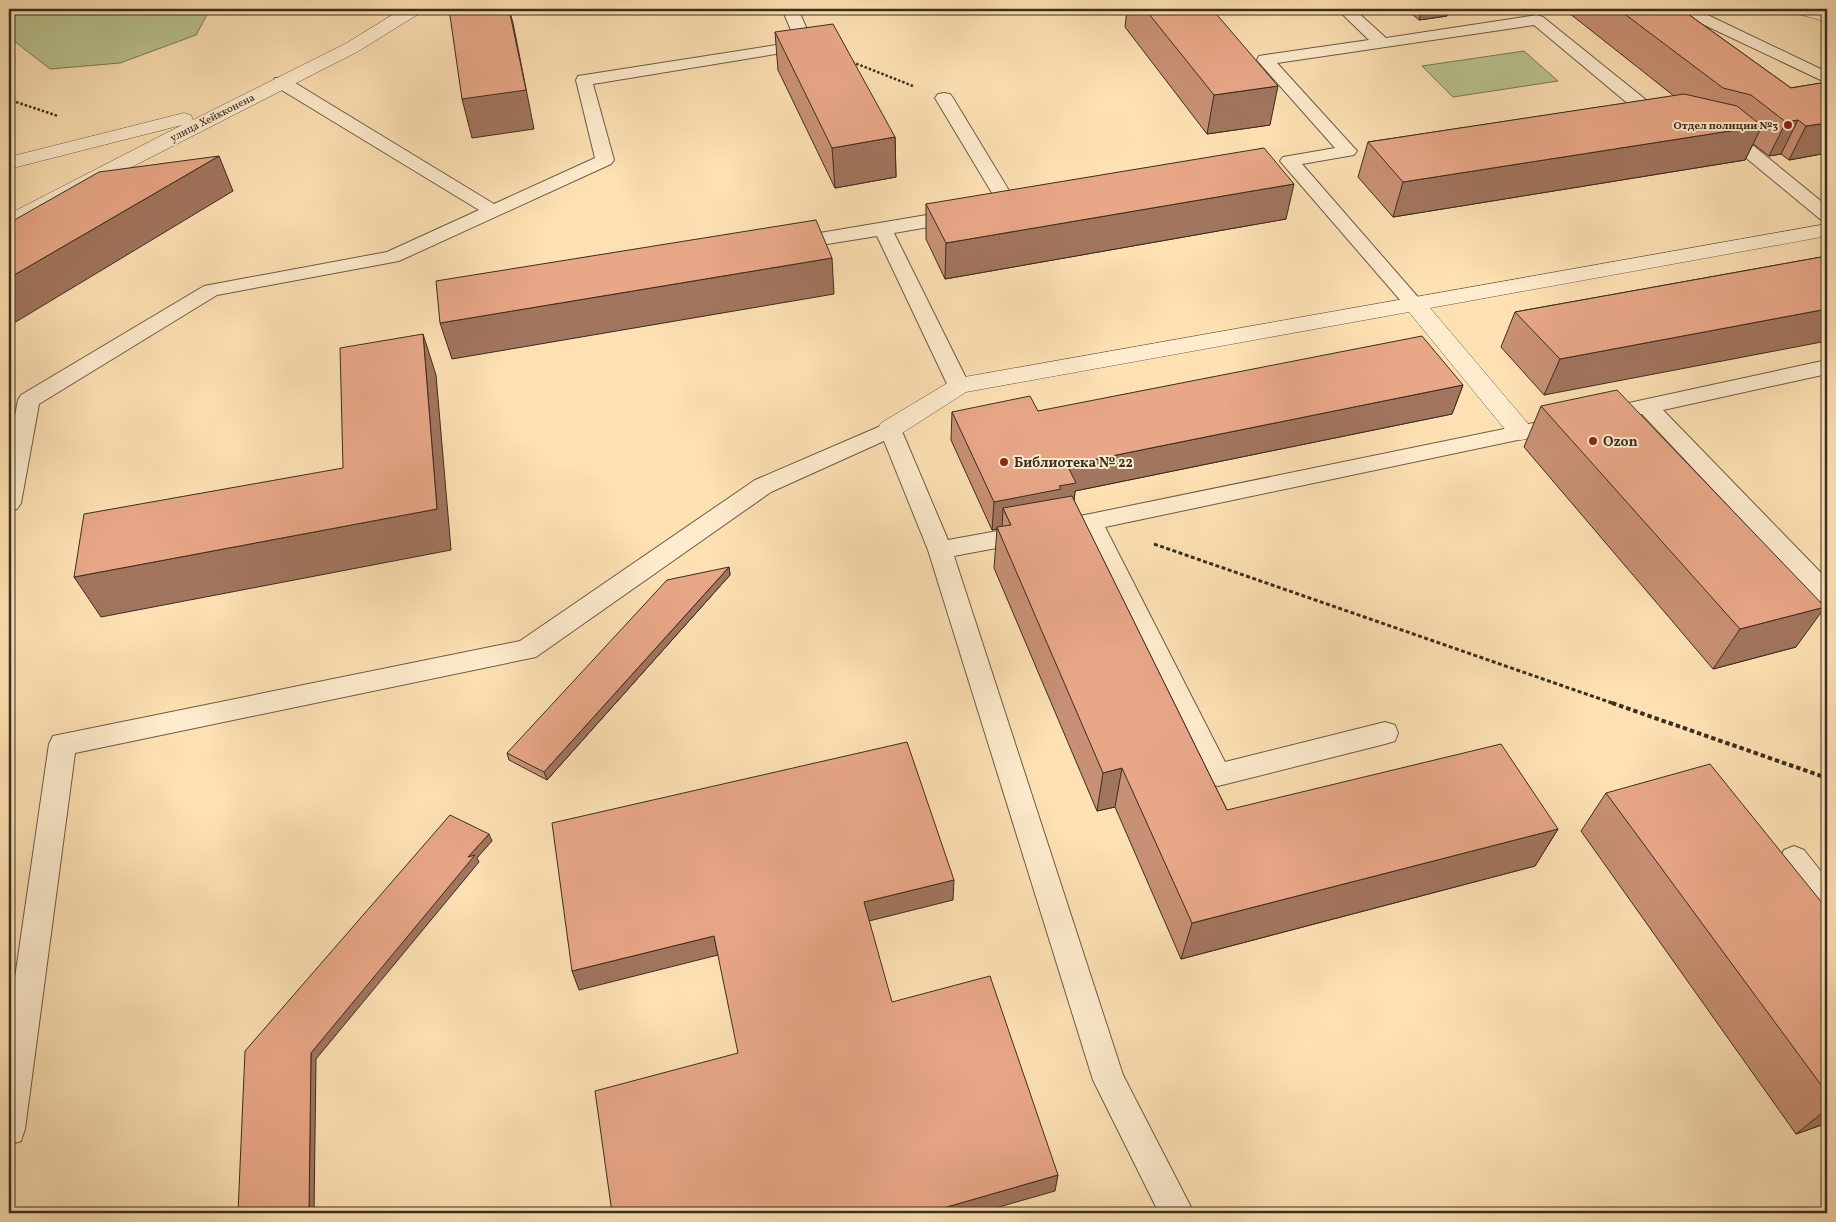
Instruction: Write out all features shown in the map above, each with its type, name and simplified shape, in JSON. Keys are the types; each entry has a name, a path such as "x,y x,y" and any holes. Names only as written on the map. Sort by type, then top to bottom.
{"street":[{"name":"улица Хейкконена","path":"9,222 351,48 414,9"},
{"path":"1801,9 1827,17"},
{"path":"9,163 230,108"},
{"path":"890,429 960,386 1827,230"},
{"path":"1414,304 1521,432"}],"lane":[{"path":"9,503 29,400 211,290 392,257 491,210 605,160 584,80 806,45 790,9"},
{"path":"1345,9 1382,43"},
{"path":"1683,9 1827,78"},
{"path":"1270,164 1348,150 1265,60 1537,20 1656,118 1674,122"},
{"path":"281,82 491,210"},
{"path":"944,98 1010,207"},
{"path":"1710,130 1728,134 1827,215"},
{"path":"1289,161 1414,304"},
{"path":"767,248 1030,204"},
{"path":"883,229 960,386"},
{"path":"940,550 1090,522 1827,367"},
{"path":"1647,406 1827,594"},
{"path":"9,1129 63,744 527,650 763,486 890,429 940,550 1109,1080 1177,1213"},
{"path":"1090,522 1218,776 1385,733"},
{"path":"1794,859 1827,901"}],"path":[{"path":"806,45 944,98"},
{"path":"1090,522 1827,778"}],"green space":[{"path":"9,9 206,9 209,11 196,35 120,63 50,69 9,37"},
{"path":"1524,51 1558,81 1453,97 1422,66"}],"building":[{"path":"449,9 509,9 526,90 462,99"},
{"path":"1145,9 1212,9 1278,86 1214,95"},
{"path":"1618,9 1681,9 1791,88 1827,82 1827,123 1806,126 1798,120 1786,122 1751,95 1723,88"},
{"path":"833,24 895,137 832,148 775,32"},
{"path":"1684,94 1737,106 1762,126 1403,182 1368,142"},
{"path":"1264,148 1294,184 946,243 926,204"},
{"path":"219,156 9,278 9,223 99,172"},
{"path":"816,220 832,258 440,323 436,281"},
{"path":"1827,256 1827,309 1560,359 1515,312"},
{"path":"423,334 437,509 74,577 84,514 343,468 340,348"},
{"path":"1422,336 1463,385 1067,465 1076,483 1059,486 1061,489 994,502 952,412 1030,396 1038,411"},
{"path":"1617,390 1825,607 1740,629 1541,406"},
{"path":"1072,496 1227,810 1501,744 1558,829 1192,923 1122,768 1103,773 997,527 1011,525 1003,508"},
{"path":"729,567 544,772 507,753 667,580"},
{"path":"907,742 954,880 864,902 892,1002 990,976 1058,1175 926,1213 612,1213 595,1091 738,1053 714,936 572,971 552,823"},
{"path":"1710,764 1827,909 1827,1093 1606,793"},
{"path":"450,815 489,834 468,857 475,855 311,1053 309,1213 238,1213 245,1051"}],"place":[{"name":"Отдел полиции №3","path":"1788,125"},
{"name":"Ozon","path":"1593,441"},
{"name":"Библиотека № 22","path":"1004,462"}]}
